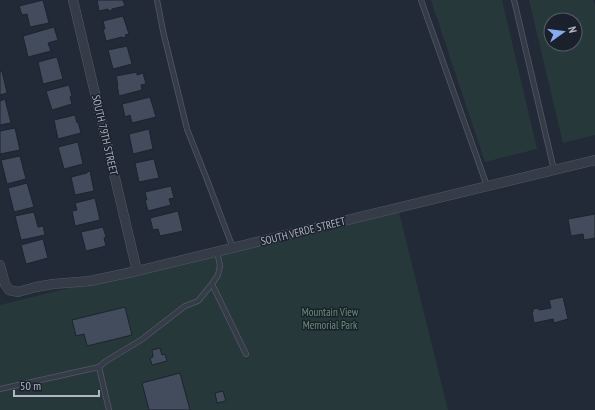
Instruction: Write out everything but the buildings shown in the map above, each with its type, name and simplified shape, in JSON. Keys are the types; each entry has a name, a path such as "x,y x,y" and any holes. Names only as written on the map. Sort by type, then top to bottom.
{"street":[{"name":"SOUTH 79TH STREET","path":"73,0 137,271"},
{"name":"SOUTH VERDE STREET","path":"0,265 5,284 9,290 18,292 53,284 90,281 233,248 595,160"}],"lane":[{"path":"157,0 187,129 233,248"},
{"path":"421,0 487,186"},
{"path":"514,0 554,170"},
{"path":"0,389 99,367 106,361 141,340 185,306 198,301 218,275 220,266 217,251"},
{"path":"212,284 246,354"},
{"path":"99,367 110,410"}],"green space":[{"path":"431,0 502,0 537,149 485,162"},
{"path":"529,0 593,0 595,7 595,135 563,143"},
{"name":"Mountain View Memorial Park","path":"398,208 448,410 0,410 0,305"}]}
